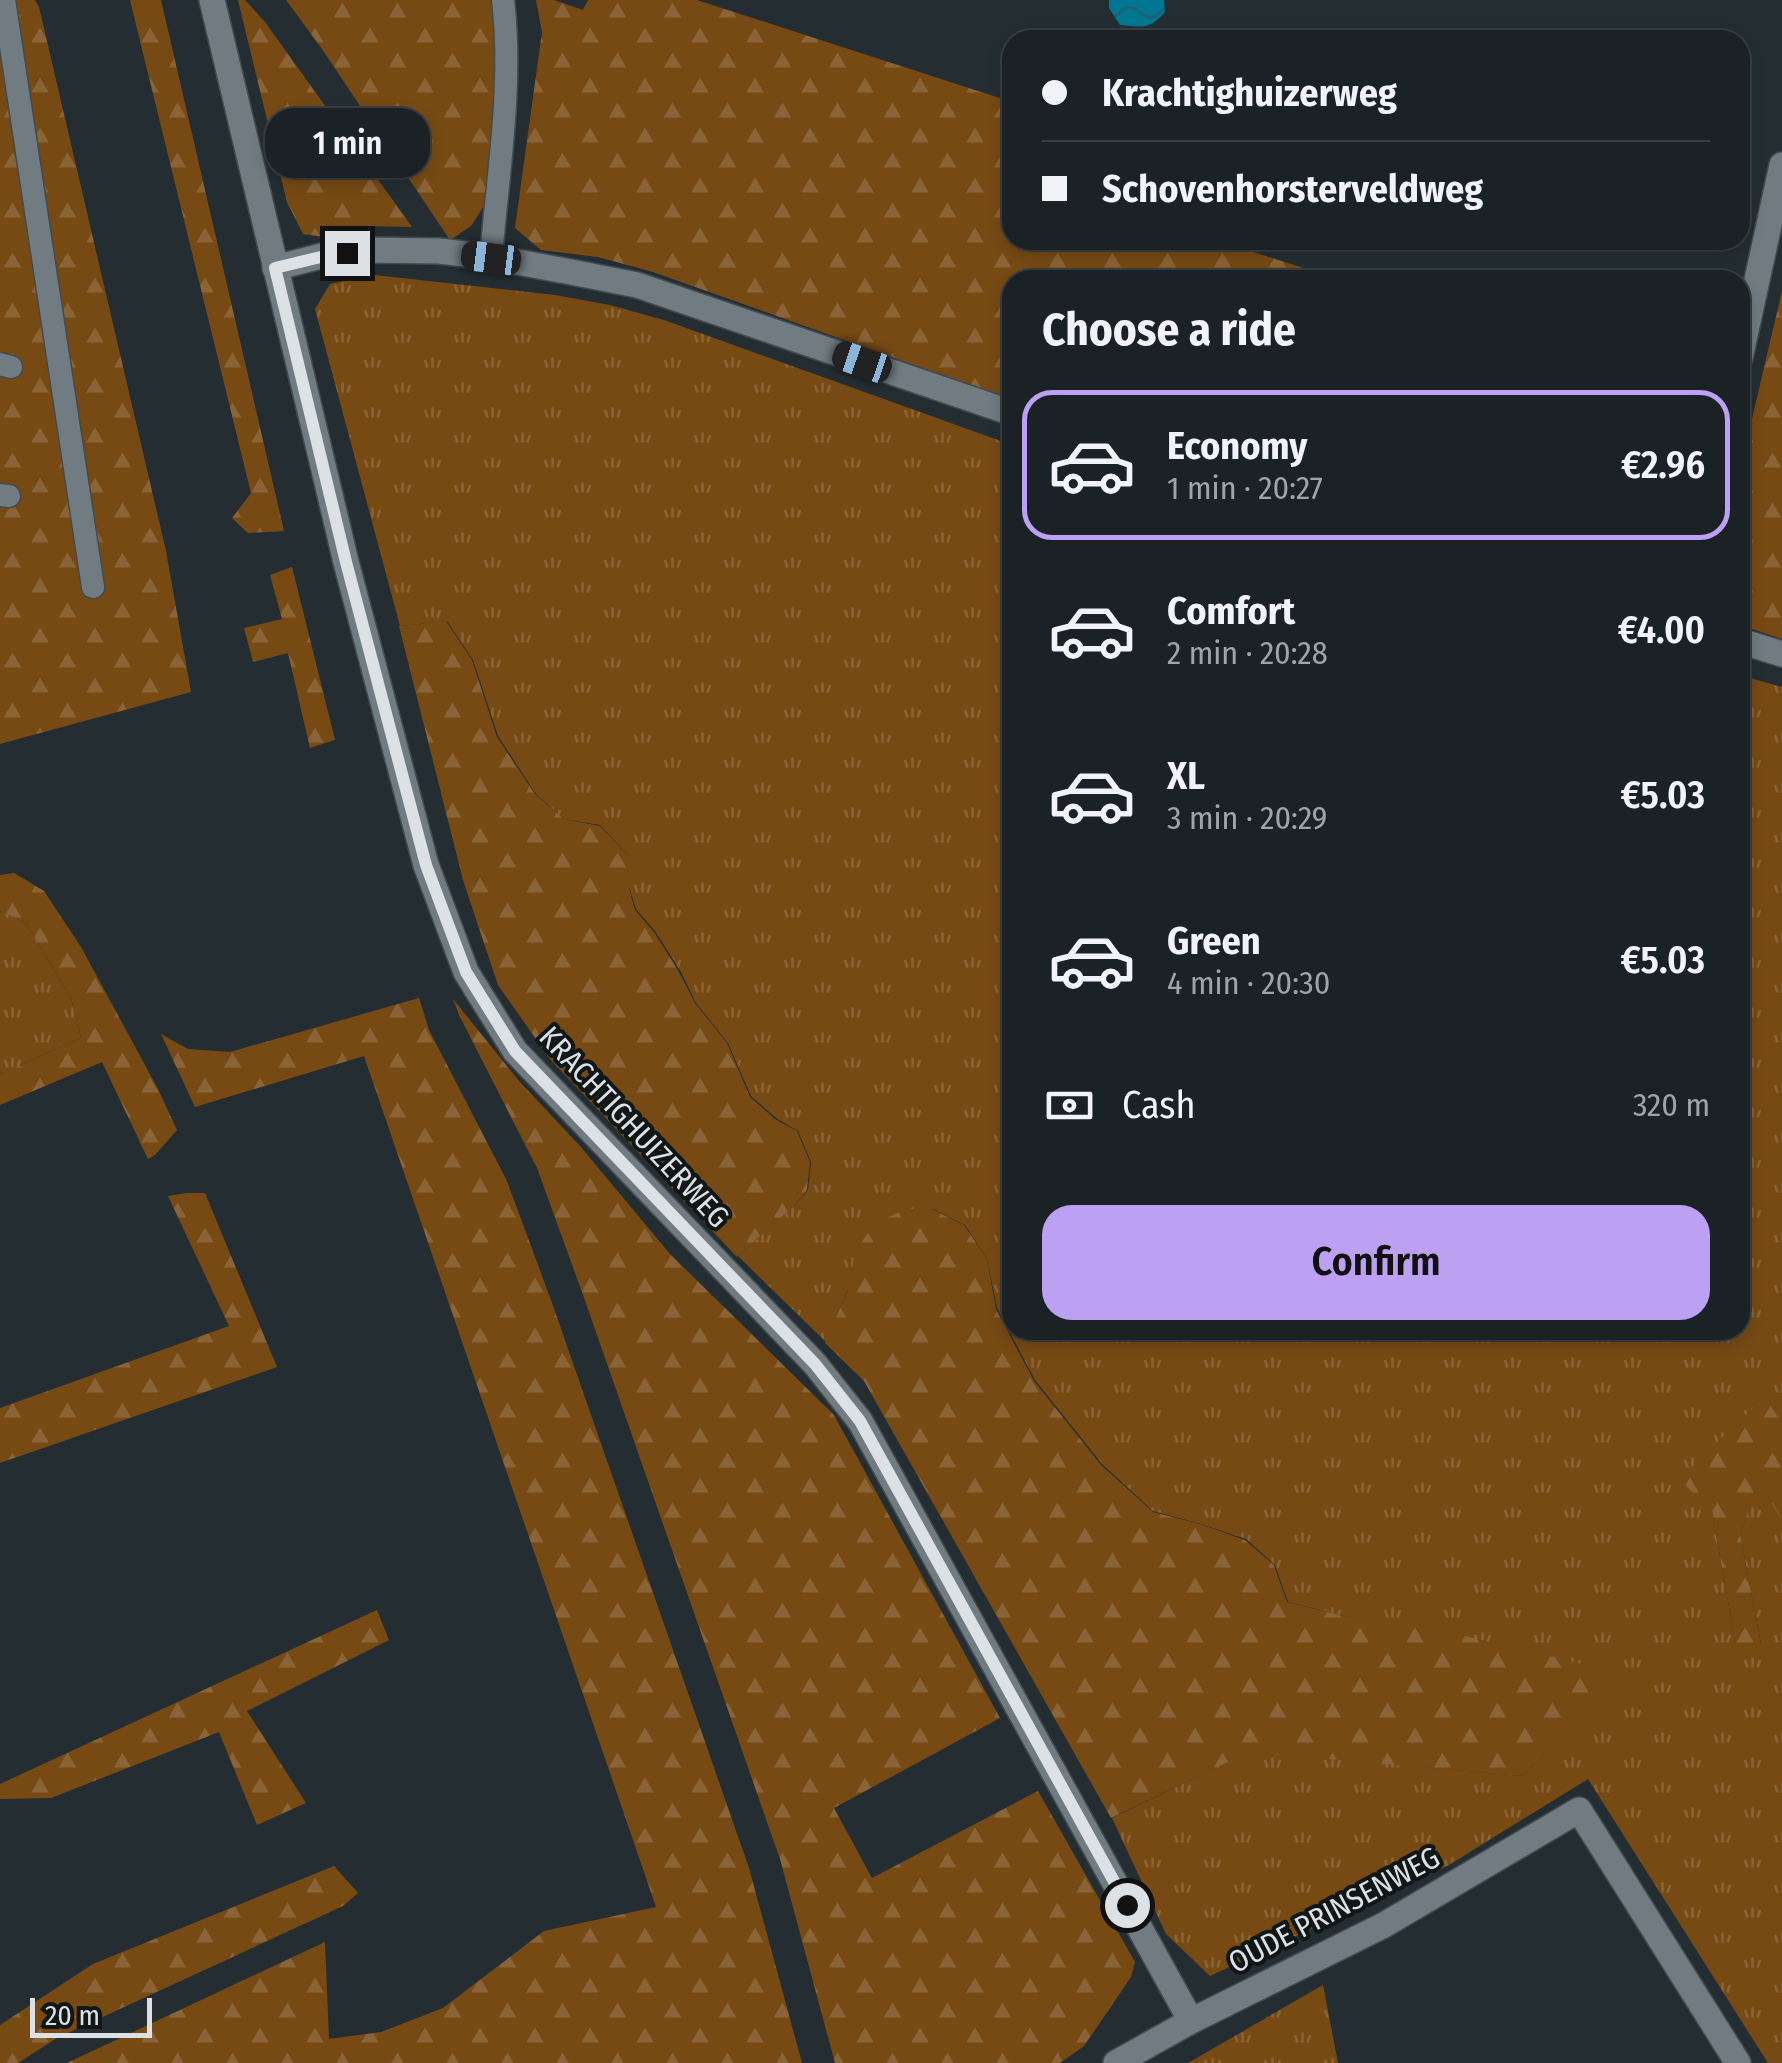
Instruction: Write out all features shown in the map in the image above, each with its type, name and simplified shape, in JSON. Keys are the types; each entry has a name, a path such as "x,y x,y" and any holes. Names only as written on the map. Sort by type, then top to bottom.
{"street":[{"name":"KRACHTIGHUIZERWEG","path":"212,0 346,562 426,865 466,972 515,1051 815,1364 860,1421 1191,2021"},
{"path":"1750,312 1782,166"},
{"path":"275,268 370,250 440,251 637,286 1002,410"},
{"path":"1750,643 1782,654"},
{"name":"OUDE PRINSENWEG","path":"1116,2063 1191,2021 1384,1925 1579,1810 1738,2063"}],"lane":[{"path":"4,0 93,586"},
{"path":"491,258 507,34 503,0"}],"green space":[{"path":"0,0 35,0 39,7 166,551 191,692 0,744"},
{"path":"130,0 161,0 284,531 248,533 232,518 251,493"},
{"path":"238,0 245,0 265,22 412,227 367,226 331,238 303,234 287,202"},
{"path":"286,0 492,0 499,27 489,198 471,226 450,240"},
{"path":"536,0 554,0 583,10 588,0 697,0 1002,99 1002,250 1247,250 1310,270 1002,270 1002,396 653,272 598,257 541,250 515,228 542,32"},
{"path":"374,275 610,305 664,320 1002,441 1002,1317 987,1259 965,1225 933,1209 907,1209 875,1225 826,1342 738,1256 808,1190 811,1162 798,1131 751,1096 728,1043 696,1003 655,931 636,909 629,887 629,856 600,825 564,819 536,794 498,736 473,660 447,621 400,626 315,309 330,284"},
{"path":"1782,291 1782,639 1750,628 1750,427"},
{"path":"292,567 335,740 310,748 288,653 253,662 244,628 282,619 270,575"},
{"path":"446,621 472,660 497,737 535,794 564,819 600,826 629,856 629,888 635,910 654,932 695,1003 727,1043 750,1097 775,1119 797,1131 810,1162 807,1190 737,1257 550,1059 498,985 463,880 399,626"},
{"path":"1750,678 1782,687 1782,1422 1764,1398 1712,1511 1736,1647 1761,1644 1740,1534 1758,1481 1782,1520 1782,2063 1768,2063 1588,1779 1449,1865 1210,1976 1166,1934 1112,1818 1250,1751 1521,1776 1632,1676 1288,1602 1275,1565 1246,1539 1153,1511 1102,1464 1035,1380 1014,1340 1750,1340"},
{"path":"14,873 44,891 81,947 158,1089 177,1130 148,1159 102,1062 0,1105 0,1074 81,1038 71,998 26,923 0,911 0,875"},
{"path":"0,911 26,923 71,998 81,1038 0,1074"},
{"path":"419,998 429,1030 507,1181 552,1303 749,1868 802,2063 67,2063 325,1942 329,2039 381,2032 443,2008 544,1931 656,1907 364,1056 195,1107 161,1034 188,1049 230,1052"},
{"path":"453,999 670,1254 834,1415 1000,1718 834,1808 872,1878 1038,1791 1135,1962 1131,1977 1084,2046 1060,2063 835,2063 780,1859 582,1292 537,1168"},
{"path":"205,1193 277,1367 0,1463 0,1408 229,1326 168,1196"},
{"path":"906,1209 932,1209 964,1225 987,1259 996,1309 1002,1320 1002,1340 1012,1340 1034,1381 1101,1465 1153,1512 1245,1540 1274,1565 1287,1602 1348,1617 1423,1626 1633,1676 1521,1776 1249,1752 1111,1818 864,1381 825,1343 848,1290 855,1252 874,1224"},
{"path":"1764,1397 1782,1422 1782,1520 1758,1482 1740,1534 1761,1644 1746,1659 1736,1647 1712,1511 1679,1479"},
{"path":"377,1610 389,1640 247,1711 306,1803 257,1825 219,1732 51,1798 0,1799 0,1784"},
{"path":"334,1866 358,1893 343,1906 57,2038 18,2063 0,2063 0,2025 93,1964"},
{"path":"1323,1985 1338,2063 1188,2063"}],"water":[{"path":"1109,0 1164,0 1165,12 1145,26 1120,25 1109,8"}],"route":[{"path":"347,253 275,268 346,562 426,865 466,972 515,1051 815,1364 860,1421 1127,1905"}]}
